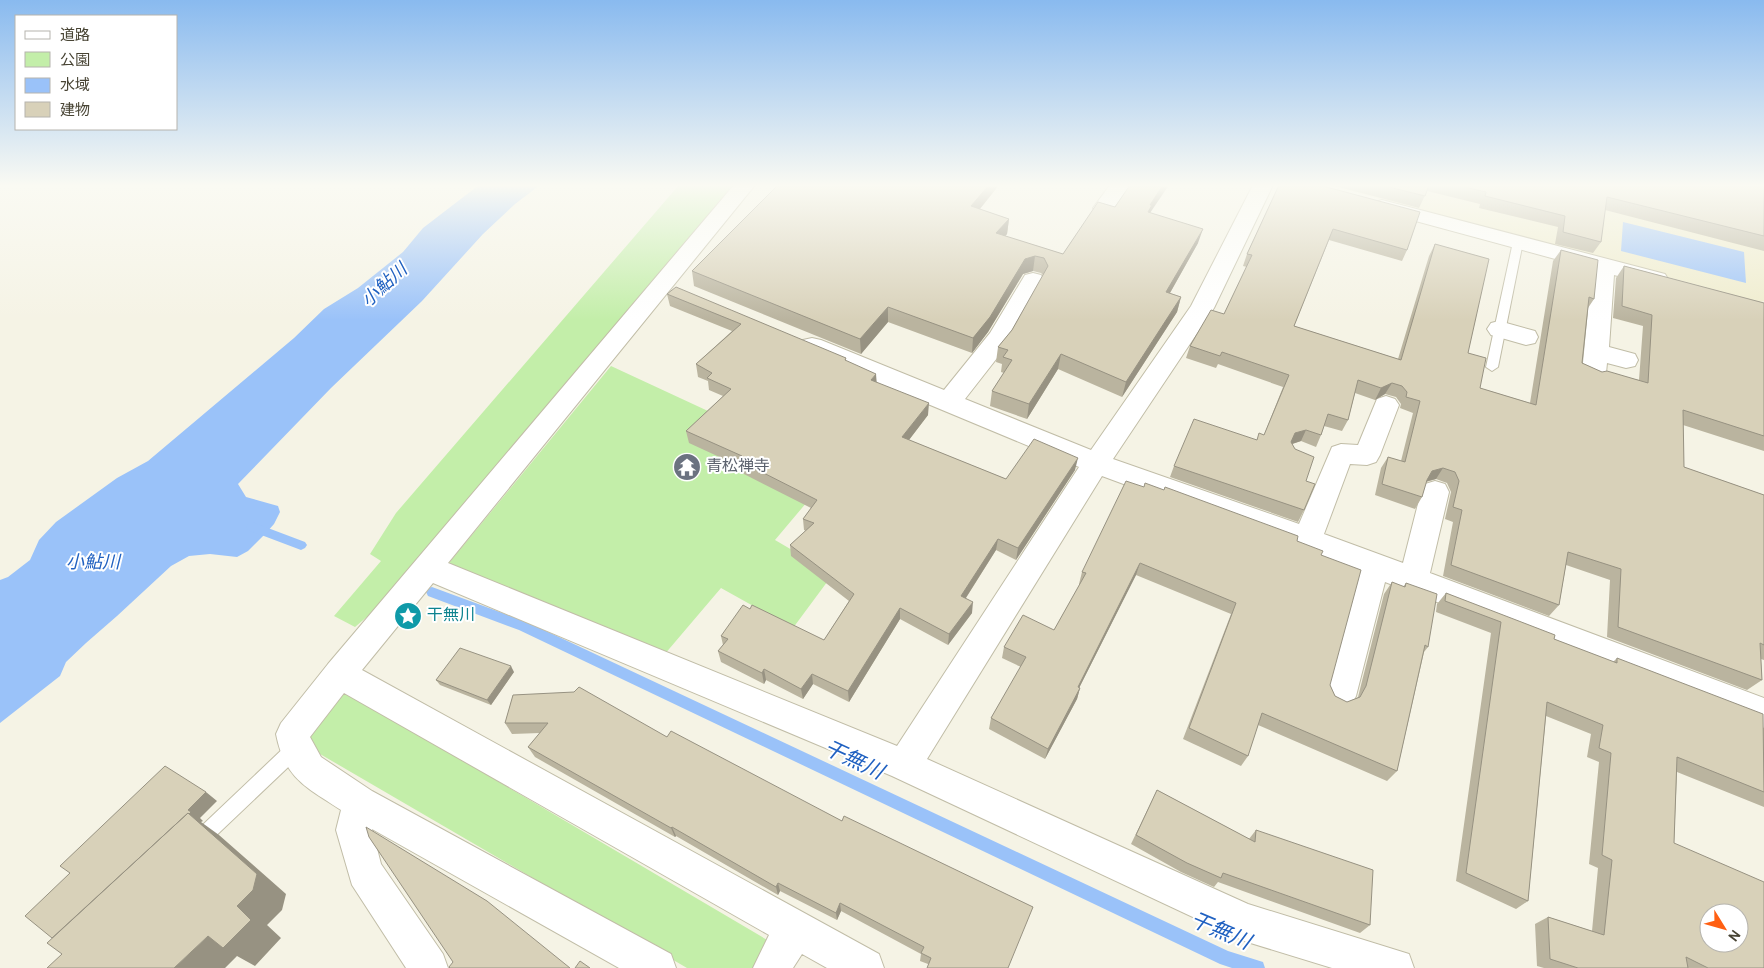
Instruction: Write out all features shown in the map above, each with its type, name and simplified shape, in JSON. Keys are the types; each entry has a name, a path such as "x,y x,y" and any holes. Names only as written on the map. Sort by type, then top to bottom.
{"street":[{"path":"657,968 360,802 309,769 296,748 293,734 339,674 428,568 672,287 712,230"},
{"path":"904,765 1096,463 1202,308 1241,230"},
{"path":"1473,230 1679,285"},
{"path":"1604,265 1595,362 1626,360"},
{"path":"949,401 999,338 1020,288"},
{"path":"1500,329 1526,337"},
{"path":"788,336 1096,463 1307,540 1764,713"},
{"path":"1307,540 1341,454 1367,455 1386,405"},
{"path":"1309,456 1336,466"},
{"path":"1413,580 1435,492"},
{"path":"1340,696 1374,566"},
{"path":"428,568 904,765 1244,922 1395,968"},
{"path":"339,674 865,968"},
{"path":"360,802 354,830 365,872 429,968"},
{"path":"772,968 795,928"}],"lane":[{"path":"1492,367 1518,242"},
{"path":"186,852 296,748"}],"shaded area":[{"path":"1495,230 1764,230 1764,301 1760,302"}],"green space":[{"path":"640,230 700,230 388,599 355,627 334,616 381,561 370,554 396,513"},
{"name":"青松禅寺","path":"611,366 764,437 807,502 775,540 833,574 793,628 721,588 664,655 444,569"},
{"path":"345,691 774,944 764,968 687,968 320,754 310,737"}],"water":[{"name":"小鮎川","path":"421,230 487,230 422,301 331,388 238,484 246,497 278,506 280,512 274,524 266,533 248,551 237,557 210,554 189,556 171,566 66,662 60,676 0,723 0,580 8,577 30,560 39,540 56,522 117,478 148,461 294,338 324,309 358,288 403,252"},
{"path":"1622,230 1656,230 1744,252 1746,283 1621,251"}],"building":[{"path":"733,230 999,230 996,233 1063,254 1079,230 1202,230 1166,292 1181,297 1126,382 1061,354 1029,404 992,391 1012,360 1003,357 1008,350 998,347 1012,330 1048,266 1044,258 1035,256 1025,259 990,317 973,338 888,307 860,339 692,271"},
{"path":"1258,230 1333,230 1294,326 1401,360 1435,244 1489,259 1468,353 1486,358 1480,388 1536,405 1561,250 1598,260 1594,299 1589,297 1582,363 1602,372 1607,371 1648,383 1652,315 1622,306 1624,266 1764,303 1764,436 1683,410 1684,467 1764,495 1764,645 1760,643 1762,680 1618,627 1621,569 1568,552 1559,605 1451,565 1462,510 1453,507 1459,481 1455,472 1443,468 1432,471 1422,497 1382,484 1388,457 1405,462 1420,401 1406,397 1407,392 1402,386 1392,383 1381,388 1358,380 1348,420 1328,414 1321,435 1306,430 1295,433 1291,442 1295,449 1314,457 1306,481 1315,484 1304,510 1174,466 1194,419 1257,440 1259,433 1264,435 1289,375 1222,352 1220,356 1190,346 1211,310 1224,314 1252,255 1247,254"},
{"path":"1337,230 1414,230 1407,250"},
{"path":"1563,230 1603,230 1601,242 1563,232"},
{"path":"1741,230 1764,230 1764,236"},
{"path":"676,287 846,358 845,360 876,374 871,380 929,403 902,437 1006,479 1034,439 1078,458 1018,548 998,539 961,596 973,602 949,634 900,608 848,691 812,674 801,689 764,669 762,673 718,651 728,639 721,636 743,605 750,609 752,605 824,640 854,594 790,545 814,523 803,519 817,500 738,460 742,456 686,431 731,389 707,378 712,373 696,364 741,324 667,294"},
{"path":"1126,481 1144,487 1145,483 1164,490 1165,487 1298,536 1297,541 1323,551 1321,555 1361,570 1330,685 1335,696 1347,702 1360,697 1366,686 1392,582 1405,587 1406,583 1437,594 1428,647 1425,645 1397,771 1262,713 1248,756 1189,728 1236,603 1140,563 1078,687 1080,688 1048,749 991,718 1026,657 1004,647 1023,615 1054,630 1086,573 1082,572"},
{"path":"1446,593 1555,635 1554,639 1617,663 1617,658 1763,714 1764,792 1677,757 1674,843 1764,882 1764,968 1708,968 1686,957 1688,968 1578,968 1550,959 1548,917 1604,935 1612,860 1602,855 1611,753 1599,748 1603,725 1547,702 1528,901 1466,873 1501,622 1445,601"},
{"path":"460,648 511,666 487,700 436,680"},
{"path":"579,687 667,737 671,731 842,821 844,816 1033,907 1008,968 927,968 931,958 921,953 924,947 840,903 836,913 778,883 776,887 528,747 548,723 505,723 513,695 574,692"},
{"path":"165,766 206,792 188,810 191,812 189,814 52,938 25,916 70,873 60,866"},
{"path":"1157,790 1255,842 1256,830 1373,870 1370,925 1223,873 1221,878 1187,863 1136,835"},
{"path":"188,813 257,874 253,890 237,906 251,920 223,948 208,936 174,968 47,968 62,954 47,943"},
{"path":"366,827 487,901 570,968 450,968 453,962 369,837"},
{"path":"580,961 590,968 575,968"}],"waterway":[{"name":"干無川","path":"252,527 301,545"},
{"name":"干無川","path":"432,592 523,626 1226,958 1257,968"}],"place":[{"name":"青松禅寺","path":"687,467"},
{"name":"干無川","path":"408,616"}]}
